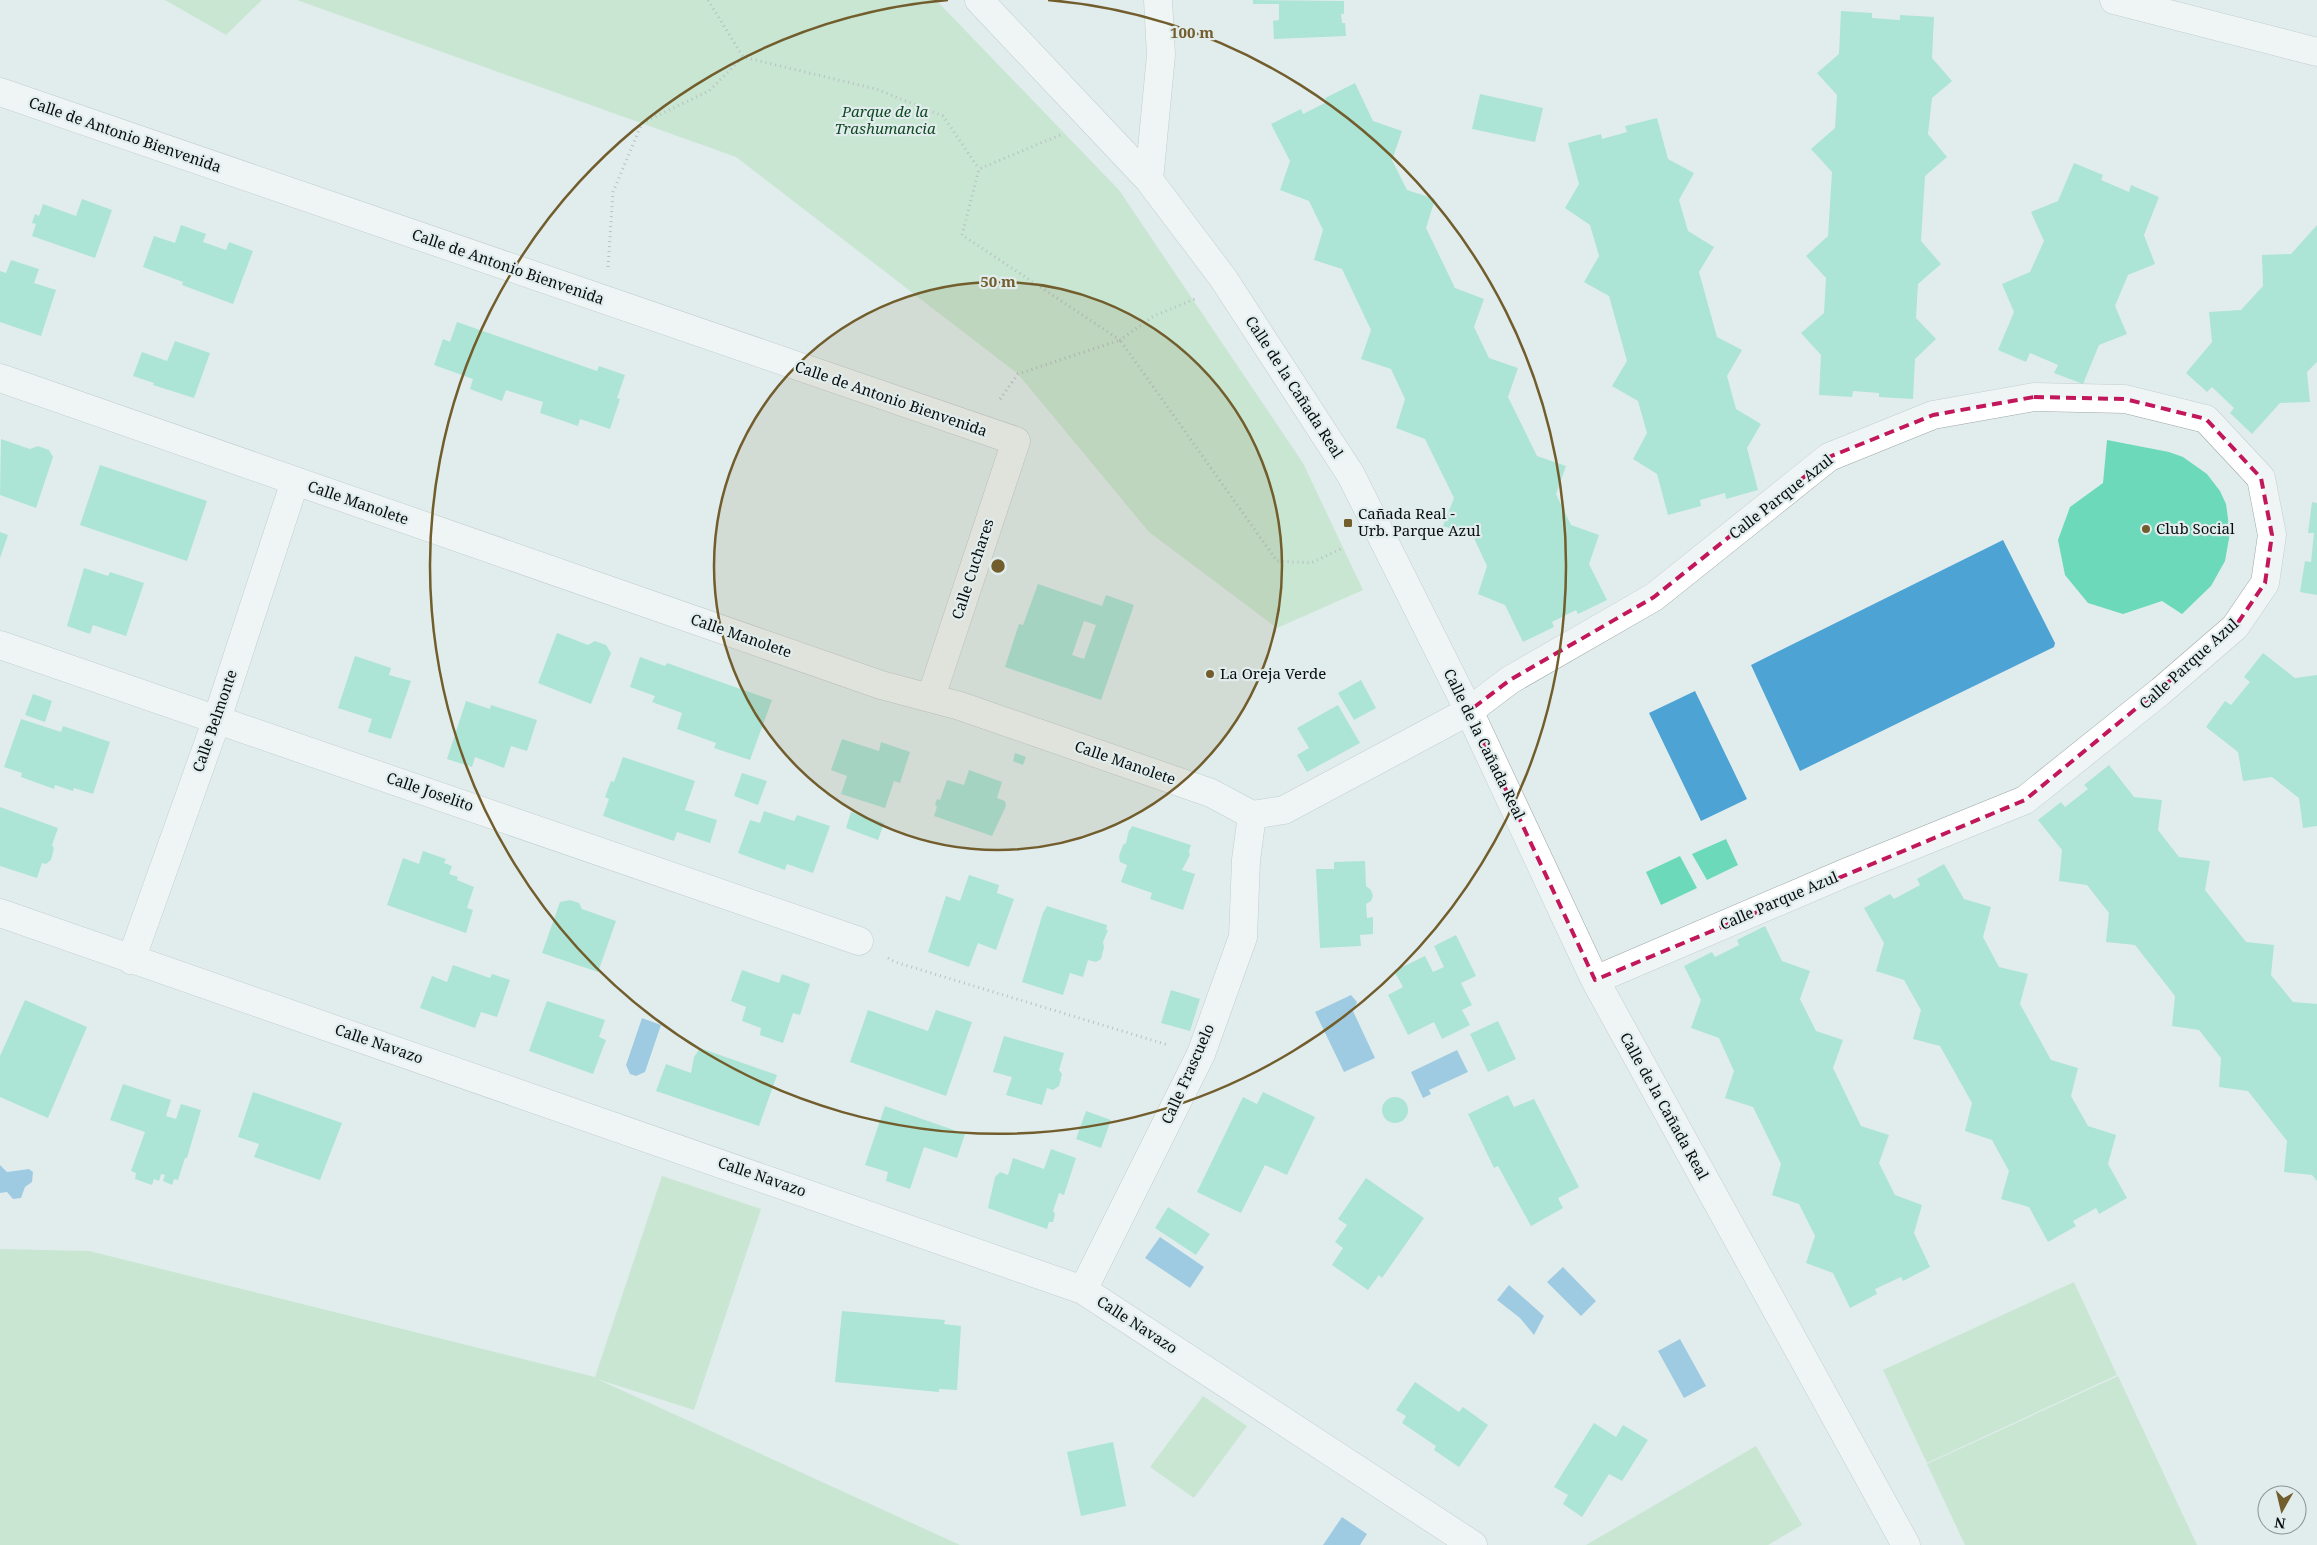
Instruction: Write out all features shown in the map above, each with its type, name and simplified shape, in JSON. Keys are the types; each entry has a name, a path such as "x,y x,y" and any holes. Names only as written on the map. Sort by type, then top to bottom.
{"street":[{"name":"Calle de la Cañada Real","path":"978,0 1149,180 1223,278 1352,475 1469,711 1595,980 1906,1545"},
{"path":"1149,180 1161,55 1158,0"},
{"path":"2114,0 2317,52"},
{"name":"Calle de Antonio Bienvenida","path":"0,92 1016,442"},
{"name":"Calle Manolete","path":"0,378 881,684 931,697 1211,793 1252,815"},
{"name":"Calle Parque Azul","path":"1469,711 1510,680 1654,597 1829,457 1933,415 2034,397 2125,399 2206,419 2261,478 2272,535 2265,583 2235,628 2161,691 2025,800 1845,873 1595,980"},
{"name":"Calle Cuchares","path":"931,697 1016,442"},
{"name":"Calle Belmonte","path":"131,960 217,719 296,481"},
{"name":"Calle Joselito","path":"0,645 859,941"},
{"path":"1252,815 1284,810 1469,711"},
{"name":"Calle Frascuelo","path":"1083,1290 1201,1054 1243,937 1246,860 1252,815"},
{"name":"Calle Navazo","path":"0,913 1083,1290 1473,1545"}],"path":[{"path":"708,0 743,57 876,89 943,116 980,169"},
{"path":"577,291 608,269 613,192 642,123 709,90 743,57"},
{"path":"980,169 1064,133"},
{"path":"980,169 962,235 1120,340 1277,561 1311,563 1343,548"},
{"path":"978,428 1018,374 1120,340 1154,316 1193,301 1223,278"},
{"path":"859,941 895,962 1201,1054"}],"highlighted area":[{"path":"2034,397 2125,399 2206,419 2261,478 2272,535 2265,583 2235,627 2025,800 1595,980 1469,711 1510,680 1654,597 1829,457 1933,415"}],"green space":[{"path":"165,0 262,0 226,35"},
{"name":"Parque de la Trashumancia","path":"297,0 936,0 1119,190 1303,463 1363,590 1277,628 1149,532 1018,374 736,157"},
{"path":"662,1176 761,1209 694,1410 597,1379 960,1545 0,1545 0,1249 89,1251 595,1377"},
{"path":"2074,1282 2117,1375 1927,1463 1883,1370"},
{"path":"2118,1376 2197,1545 1965,1545 1927,1464"},
{"path":"1203,1396 1247,1426 1194,1498 1150,1467"},
{"path":"1756,1446 1802,1525 1768,1545 1586,1545"}],"water":[{"path":"2003,540 2055,643 2054,647 1800,771 1751,665"},
{"path":"1695,691 1747,799 1701,821 1649,713"},
{"path":"1351,995 1357,1002 1353,1011 1375,1058 1344,1072 1315,1012"},
{"path":"642,1018 661,1025 645,1072 636,1076 630,1074 626,1065"},
{"path":"1457,1050 1468,1072 1429,1090 1431,1094 1423,1098 1411,1072"},
{"path":"0,1165 7,1172 29,1169 33,1172 32,1182 25,1187 21,1198 13,1199 7,1192 0,1193"},
{"path":"1160,1237 1204,1267 1190,1288 1145,1258"},
{"path":"1563,1267 1596,1301 1581,1316 1547,1282"},
{"path":"1509,1285 1544,1316 1534,1335 1520,1318 1497,1300"},
{"path":"1680,1339 1706,1386 1684,1398 1658,1351"},
{"path":"1342,1517 1367,1534 1360,1545 1323,1545"}],"building":[{"path":"1253,0 1344,1 1344,14 1341,14 1342,23 1345,23 1346,36 1274,39 1273,21 1279,20 1279,4 1253,4"},
{"path":"1841,11 1872,13 1872,18 1900,20 1900,15 1934,17 1932,58 1952,81 1932,98 1928,134 1947,157 1925,176 1921,241 1941,264 1918,284 1916,318 1936,339 1915,359 1913,399 1879,397 1879,393 1853,391 1852,397 1819,395 1821,355 1801,333 1824,313 1826,278 1806,256 1828,236 1832,172 1811,149 1835,128 1837,95 1817,73 1839,54"},
{"path":"1355,83 1373,121 1402,131 1392,160 1407,190 1435,199 1426,228 1455,288 1484,299 1474,327 1489,358 1518,368 1508,397 1537,456 1566,466 1556,494 1571,525 1599,535 1589,564 1607,600 1578,614 1576,610 1552,622 1554,627 1523,642 1505,605 1478,594 1487,566 1473,536 1443,526 1454,498 1425,439 1396,428 1405,399 1391,369 1361,359 1371,330 1342,269 1314,260 1323,230 1309,201 1280,190 1290,161 1271,124 1301,109 1303,114 1327,102 1325,98"},
{"path":"1480,94 1543,108 1535,142 1472,129"},
{"path":"1657,118 1668,159 1694,173 1679,200 1688,231 1714,247 1699,272 1717,337 1742,350 1727,376 1736,409 1761,424 1747,448 1758,490 1726,499 1725,493 1700,500 1701,506 1668,515 1657,474 1633,459 1647,433 1638,401 1612,386 1627,361 1609,296 1584,282 1599,256 1590,225 1565,208 1579,184 1568,143 1601,134 1602,139 1627,132 1625,126"},
{"path":"2074,163 2103,175 2101,180 2129,192 2131,185 2159,197 2144,235 2155,264 2128,275 2115,306 2127,334 2099,345 2083,384 2054,373 2058,365 2030,353 2026,362 1998,350 2014,312 2002,284 2030,272 2044,241 2031,212 2058,201"},
{"path":"82,199 112,210 95,258 32,236 36,224 32,223 35,214 39,216 43,204 76,216"},
{"path":"181,225 206,234 203,242 226,250 229,242 253,251 233,304 182,285 183,282 143,267 154,236 175,243"},
{"path":"2317,225 2317,362 2307,372 2310,402 2280,403 2252,434 2230,413 2234,408 2212,387 2207,392 2186,373 2212,342 2209,312 2241,310 2263,286 2262,255 2291,254"},
{"path":"11,260 39,269 34,283 56,290 41,336 0,322 0,271 6,273"},
{"path":"457,322 597,371 599,366 625,375 617,398 620,399 610,429 580,419 578,426 540,413 543,402 506,390 502,401 470,389 473,379 434,365 443,339 450,342"},
{"path":"175,341 210,353 194,398 153,385 154,383 133,376 142,352 167,361"},
{"path":"1,439 30,449 38,446 49,450 53,457 36,508 0,495"},
{"name":"Club Social","path":"2107,440 2169,452 2183,457 2207,474 2220,491 2226,504 2230,533 2225,561 2211,586 2182,614 2162,601 2123,614 2088,603 2065,575 2058,540 2070,507 2103,483"},
{"path":"100,465 207,501 187,561 80,525"},
{"path":"2312,502 2317,503 2317,595 2300,592 2305,561 2311,562 2314,533 2308,533"},
{"path":"0,532 8,535 0,558"},
{"path":"84,568 108,576 110,572 144,583 126,636 93,625 90,634 67,626"},
{"path":"1038,584 1102,606 1106,595 1134,605 1101,700 1005,667 1019,624 1023,625","holes":["1084,621 1096,625 1084,659 1072,655"]},
{"path":"557,633 588,645 595,641 606,645 611,653 591,704 538,683"},
{"path":"2263,653 2295,678 2317,675 2317,826 2303,828 2299,798 2272,777 2243,781 2238,752 2206,727 2225,701 2231,705 2250,682 2244,677"},
{"path":"355,656 391,668 389,675 411,681 391,739 368,732 372,719 338,708"},
{"path":"640,657 665,666 667,663 772,700 750,760 714,748 716,743 677,729 682,713 652,702 655,696 630,687"},
{"path":"1361,680 1376,708 1354,720 1338,693"},
{"path":"33,694 52,701 45,722 25,715"},
{"path":"466,701 490,709 491,705 537,720 527,751 511,746 504,768 475,757 472,767 447,759"},
{"path":"1338,705 1360,743 1307,772 1297,755 1309,748 1297,728"},
{"path":"21,719 61,732 63,726 110,742 93,794 74,788 73,791 55,785 54,789 21,777 22,773 4,767"},
{"path":"842,739 879,751 881,742 910,752 900,783 894,781 885,808 841,794 847,776 831,770"},
{"path":"1015,753 1026,757 1023,765 1013,761"},
{"path":"623,757 695,781 685,810 717,820 710,843 677,832 674,841 603,816 609,799 605,797 611,781 614,782"},
{"path":"2109,765 2134,797 2162,800 2158,830 2179,857 2210,861 2205,890 2246,942 2274,945 2271,975 2293,1002 2317,1004 2317,1181 2312,1175 2284,1172 2287,1141 2248,1091 2219,1087 2221,1058 2199,1030 2172,1026 2175,996 2135,945 2106,942 2109,913 2087,885 2059,881 2062,850 2038,820 2061,802 2065,807 2088,789 2084,785"},
{"path":"969,770 1002,782 997,798 1005,801 1006,806 992,836 934,816 937,799 940,800 947,780 964,785"},
{"path":"742,773 767,781 758,805 734,796"},
{"path":"0,807 58,828 52,845 54,848 51,860 46,864 42,863 37,878 0,866"},
{"path":"764,811 794,821 797,815 830,826 813,873 787,864 785,870 738,853 750,820 760,823"},
{"path":"851,812 884,823 878,840 846,828"},
{"path":"1132,826 1191,845 1190,855 1182,870 1195,874 1183,910 1150,899 1152,893 1121,882 1127,865 1120,862 1119,856"},
{"path":"1726,839 1738,865 1707,880 1692,854"},
{"path":"423,851 446,859 444,863 452,866 449,874 458,877 457,880 474,887 467,908 473,910 466,933 387,905 403,858 419,864"},
{"path":"1680,856 1697,888 1661,905 1646,872"},
{"path":"1365,861 1366,886 1371,890 1373,896 1371,901 1366,904 1367,918 1373,917 1373,934 1360,935 1361,946 1320,948 1316,869 1334,869 1334,862"},
{"path":"1944,864 1964,899 1991,907 1983,937 1999,967 2028,974 2020,1004 2051,1060 2078,1068 2071,1096 2088,1126 2116,1135 2108,1164 2127,1198 2099,1214 2096,1208 2073,1221 2076,1226 2048,1242 2029,1207 2001,1199 2009,1171 1992,1140 1965,1131 1972,1103 1940,1046 1913,1039 1921,1010 1904,980 1876,971 1884,943 1864,908 1890,894 1894,899 1920,885 1917,879"},
{"path":"969,875 999,885 997,893 1014,899 996,950 978,943 969,967 928,952 946,896 960,901"},
{"path":"570,900 579,903 582,909 616,921 598,972 542,953 560,902"},
{"path":"1047,906 1107,925 1106,930 1108,930 1103,942 1104,947 1101,959 1096,962 1088,960 1083,977 1070,973 1063,995 1022,982 1043,913"},
{"path":"1765,926 1782,961 1810,971 1800,999 1816,1031 1843,1040 1833,1068 1861,1126 1889,1135 1879,1163 1895,1195 1922,1205 1914,1233 1930,1267 1903,1281 1901,1277 1875,1289 1877,1294 1850,1308 1833,1273 1806,1263 1815,1236 1799,1204 1772,1195 1781,1164 1753,1107 1725,1098 1734,1071 1719,1038 1691,1028 1701,1000 1684,966 1712,952 1715,957 1739,945 1737,940"},
{"path":"1456,935 1476,976 1461,983 1472,1005 1462,1010 1470,1025 1442,1039 1434,1022 1408,1035 1388,995 1403,987 1394,971 1425,956 1433,972 1444,967 1434,946"},
{"path":"453,965 490,978 492,974 510,980 497,1017 481,1012 475,1028 420,1008 432,976 447,982"},
{"path":"742,970 779,983 782,974 810,984 800,1015 793,1013 783,1043 760,1035 761,1028 742,1021 746,1007 731,1001"},
{"path":"1171,990 1200,999 1190,1031 1161,1023"},
{"path":"25,1000 87,1027 48,1118 0,1097 0,1056"},
{"path":"547,1001 605,1020 599,1037 606,1040 593,1074 529,1051"},
{"path":"868,1010 928,1031 936,1010 972,1022 946,1096 850,1062"},
{"path":"1498,1021 1516,1059 1488,1072 1470,1034"},
{"path":"1004,1036 1064,1053 1059,1070 1062,1074 1059,1086 1053,1090 1047,1088 1042,1105 1006,1095 1012,1077 993,1072"},
{"path":"700,1048 777,1075 759,1126 656,1091 666,1064 691,1073 694,1057"},
{"path":"123,1084 171,1100 166,1116 176,1119 181,1104 201,1110 187,1158 185,1158 178,1180 174,1179 172,1185 163,1181 165,1175 161,1174 159,1181 154,1179 152,1185 135,1179 136,1173 131,1171 145,1132 110,1120"},
{"path":"253,1092 342,1123 320,1180 254,1157 259,1144 238,1137"},
{"path":"1263,1092 1315,1117 1287,1175 1265,1165 1241,1213 1197,1192 1243,1097 1257,1104"},
{"path":"1508,1095 1514,1107 1534,1099 1579,1187 1558,1198 1563,1208 1531,1226 1498,1166 1494,1168 1468,1114"},
{"path":"1395,1097 1404,1101 1408,1110 1404,1119 1395,1123 1386,1119 1382,1110 1386,1101"},
{"path":"885,1106 965,1134 957,1158 924,1147 910,1189 886,1181 888,1172 865,1165"},
{"path":"1086,1111 1111,1120 1101,1148 1076,1139"},
{"path":"1051,1149 1076,1158 1064,1195 1059,1193 1053,1211 1055,1214 1053,1222 1049,1222 1047,1229 988,1208 995,1177 1000,1172 1008,1175 1013,1158 1044,1169"},
{"path":"1366,1178 1424,1218 1382,1278 1379,1275 1368,1290 1332,1265 1343,1248 1335,1242 1347,1225 1338,1219"},
{"path":"1168,1207 1210,1234 1196,1255 1155,1228"},
{"path":"842,1311 945,1320 944,1324 961,1326 957,1390 939,1389 939,1392 835,1382"},
{"path":"1415,1382 1459,1412 1463,1407 1488,1425 1459,1467 1434,1450 1436,1446 1402,1423 1406,1416 1396,1410"},
{"path":"1594,1423 1616,1437 1623,1425 1648,1440 1622,1481 1609,1474 1582,1517 1563,1504 1568,1495 1554,1487"},
{"path":"1113,1442 1126,1506 1081,1516 1067,1452"}],"place":[{"name":"Cañada Real - Urb. Parque Azul","path":"1348,523"},
{"name":"Club Social","path":"2146,529"},
{"name":"La Oreja Verde","path":"1210,674"}]}
